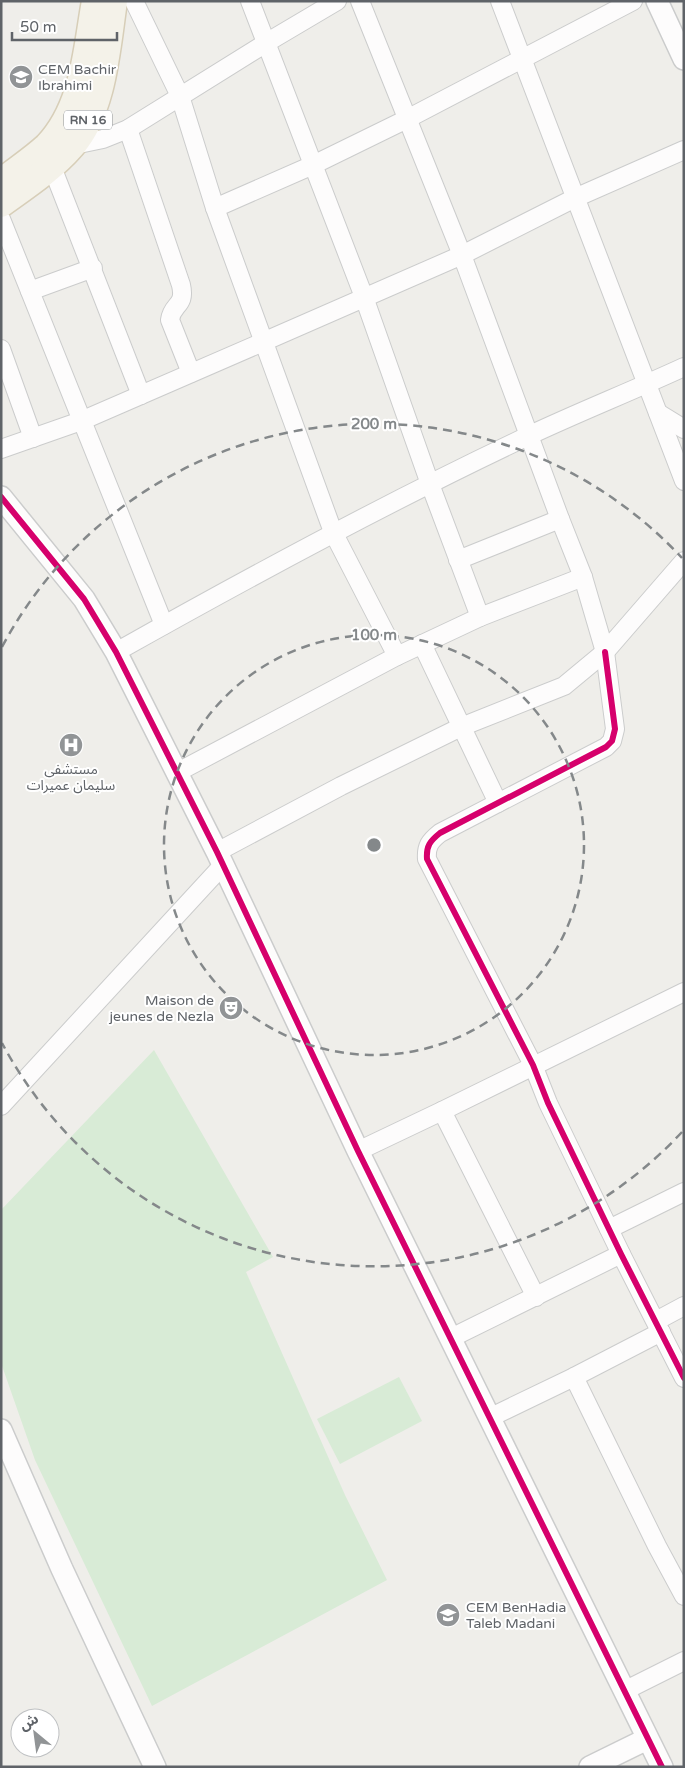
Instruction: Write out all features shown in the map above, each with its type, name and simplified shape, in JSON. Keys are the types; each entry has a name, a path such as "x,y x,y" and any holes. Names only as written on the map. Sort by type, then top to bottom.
{"main road":[{"name":"RN 16","path":"1,182 47,146 62,127 70,112 79,90 95,1"},
{"name":"RN 16","path":"1,204 52,167 74,145 88,121 103,75 114,1"}],"street":[{"path":"134,1 180,96 215,208 333,532 397,656"},
{"path":"250,1 364,297 430,484 480,617"},
{"path":"74,145 103,139 128,130 157,113 180,96 337,1"},
{"path":"360,1 462,255 583,577 605,652 615,729 612,741 606,747 440,833 431,840 426,850 427,859 533,1066 548,1103 620,1254 684,1378"},
{"path":"500,1 684,480"},
{"path":"215,208 313,165 407,119 633,1"},
{"path":"658,1 684,59"},
{"path":"674,1 684,24"},
{"path":"128,130 181,285 183,295 170,320 191,373"},
{"path":"1,449 81,421 462,255 576,198 684,150"},
{"path":"52,167 141,395"},
{"path":"1,219 164,625"},
{"path":"30,291 93,268"},
{"path":"1,350 33,438"},
{"path":"116,652 333,532 529,435 684,367"},
{"path":"658,413 684,429"},
{"path":"1,497 84,599 116,652 220,858 358,1151 662,1767"},
{"path":"458,560 560,519"},
{"path":"1,1106 220,858 341,786 461,727 564,686 605,652 684,560"},
{"path":"176,773 397,656 480,617 583,577"},
{"path":"422,644 498,802"},
{"path":"358,1151 442,1112 533,1066 682,997"},
{"path":"442,1112 536,1297"},
{"path":"609,1229 684,1192"},
{"path":"451,1338 620,1254"},
{"path":"489,1418 574,1377 658,1326 684,1306"},
{"path":"574,1377 657,1546 684,1596"},
{"path":"1,1430 62,1569 156,1767"},
{"path":"624,1691 684,1660"},
{"path":"590,1767 647,1739"}],"green space":[{"path":"154,1050 273,1257 246,1272 345,1495 387,1580 152,1706 35,1460 1,1363 1,1210"},
{"path":"399,1377 422,1421 340,1464 317,1419"}],"cycle path":[{"path":"1,497 84,599 116,652 217,852 358,1151 662,1767"},
{"path":"605,652 615,729 612,741 606,747 440,833 429,844 427,859 533,1065 548,1103 621,1254 684,1378"}],"place":[{"name":"CEM Bachir Ibrahimi","path":"21,77"},
{"name":"مستشفى سليمان عميرات","path":"71,745"},
{"name":"Maison de jeunes de Nezla","path":"231,1008"},
{"name":"CEM BenHadia Taleb Madani","path":"448,1615"}]}
